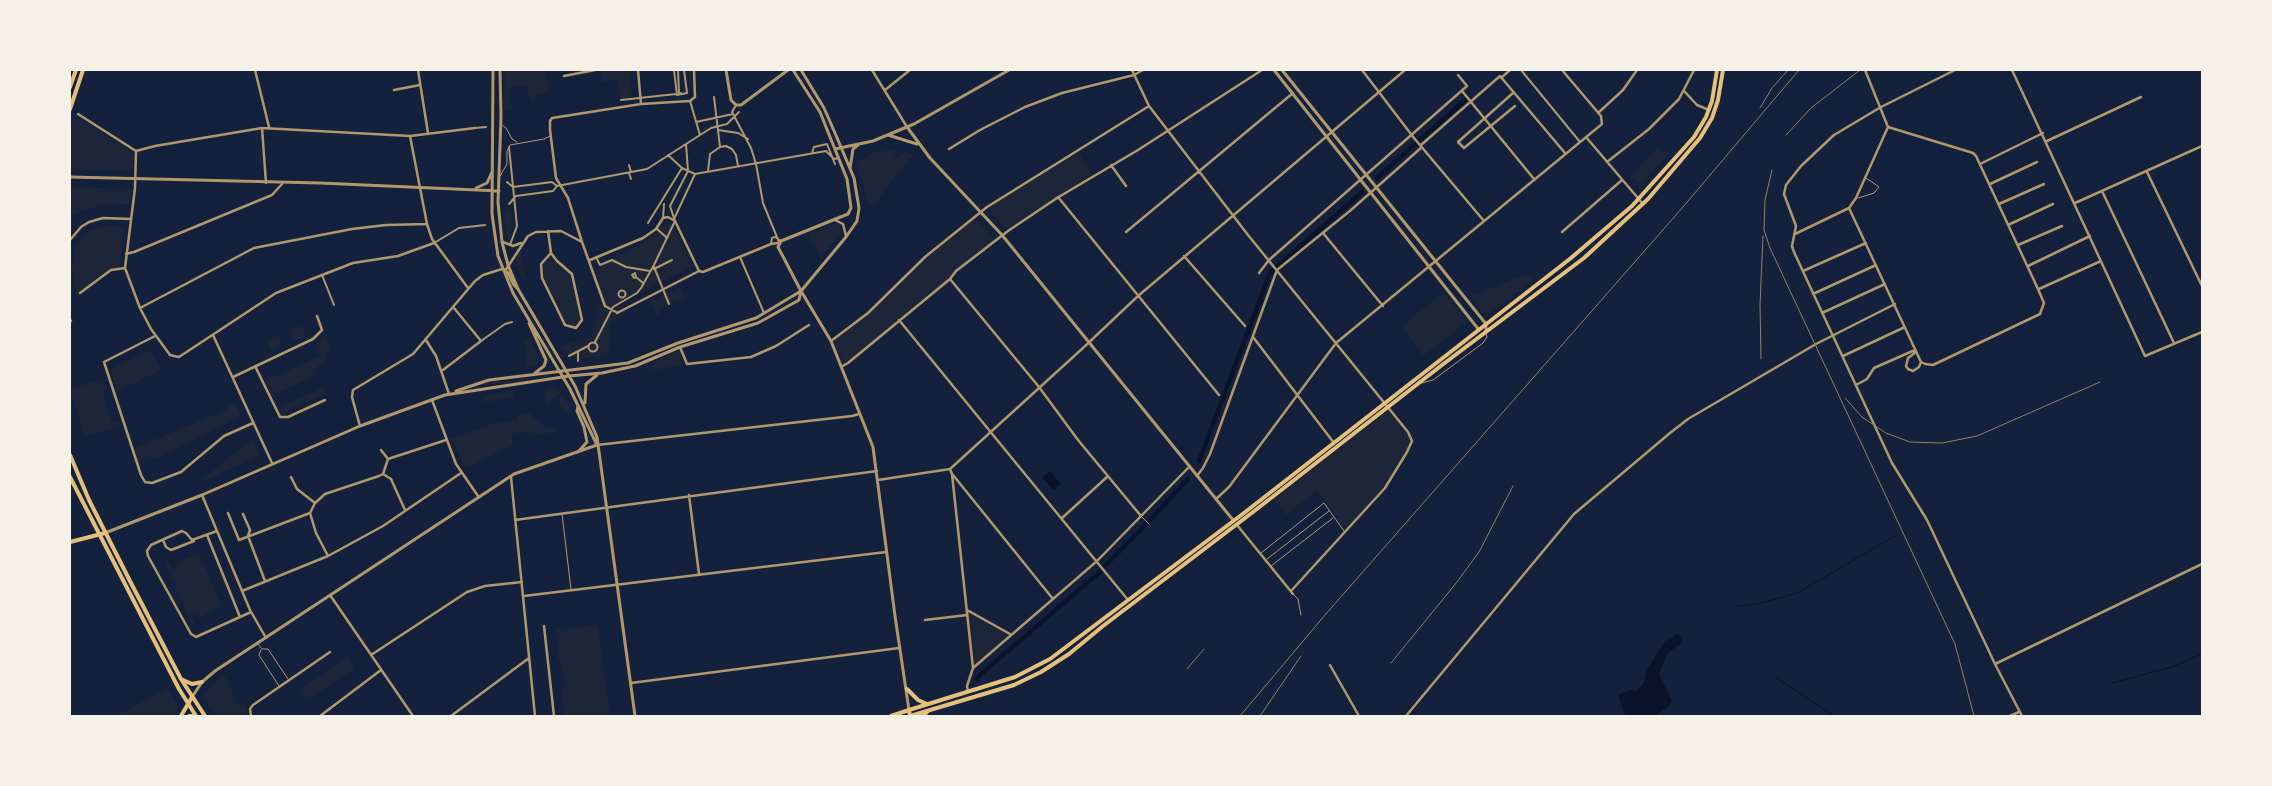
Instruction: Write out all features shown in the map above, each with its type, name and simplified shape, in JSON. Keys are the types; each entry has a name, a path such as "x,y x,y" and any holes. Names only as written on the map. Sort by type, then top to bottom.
{"main road":[{"path":"70,87 76,70"},
{"path":"70,109 83,70"},
{"path":"909,710 910,716 927,712 1014,685 1031,678 1069,654 1384,402 1586,246 1638,200 1694,137 1708,110 1714,93 1717,70"},
{"path":"892,716 1015,677 1040,665 1235,522 1584,258 1643,204 1689,152 1708,124 1718,100 1723,70"},
{"path":"70,455 105,532 181,679 205,716"},
{"path":"70,477 98,534 195,716"},
{"path":"70,542 105,532"},
{"path":"181,679 192,684 202,682"},
{"path":"907,689 918,700 927,704"},
{"path":"181,716 192,697"},
{"path":"923,716 927,712"},
{"path":"189,716 195,716"}],"street":[{"path":"255,70 269,127"},
{"path":"418,70 428,134"},
{"path":"493,70 492,228 504,271 528,318 578,405 597,445"},
{"path":"500,70 501,124 498,217 502,242 508,265 518,288 566,370 585,407 597,437 634,716"},
{"path":"564,76 595,70"},
{"path":"638,70 641,104"},
{"path":"621,100 641,97 678,94 686,93 684,70 674,70 678,94"},
{"path":"678,70 678,94"},
{"path":"694,70 695,97 690,101 641,104 555,116 550,121 556,178 559,186 568,198 605,306 617,313 699,271 703,272 848,214 850,208 847,179 820,112 793,70"},
{"path":"726,70 729,94 731,100 736,105"},
{"path":"788,70 746,102 736,105 733,110 748,139 756,164 763,203 775,237 779,242 779,250 801,292 831,341 873,447 909,710"},
{"path":"105,532 202,495 360,426 451,393 489,380 628,363 764,314 801,292 846,237 857,221 860,208 858,192 850,169 824,108 800,70"},
{"path":"872,70 918,144 1002,236 1292,593 1385,488 1411,446 1412,441 1408,432 1198,171 1149,106 1132,70"},
{"path":"885,90 910,70"},
{"path":"850,169 853,149 907,127 1009,70"},
{"path":"949,149 980,130 1025,107 1082,87 1134,75 1143,70"},
{"path":"841,366 848,363 950,279 956,271 1002,236 1058,198 1262,70"},
{"path":"1274,70 1479,330 1486,332 1486,324 1282,70"},
{"path":"1362,70 1413,137 1484,221"},
{"path":"878,480 950,469 1138,296 1405,70"},
{"path":"1197,476 1210,454 1276,269 1377,188 1470,100 1510,70"},
{"path":"1521,70 1580,142"},
{"path":"1216,499 1229,486 1297,393 1336,344 1602,124 1598,112 1562,70"},
{"path":"1598,112 1623,90 1637,70"},
{"path":"1607,162 1649,129 1685,92 1694,70"},
{"path":"1795,234 1849,208 1856,198 1888,127 1865,70"},
{"path":"1955,70 1881,107 1834,135 1801,166 1786,185 1784,194 1785,201 1796,226 1792,246 1822,313 1892,463 1927,520 1995,664 2022,716"},
{"path":"2012,70 2047,141 2145,356 2202,332"},
{"path":"1259,273 1269,260 1366,174 1413,137 1462,91 1467,86 1458,75"},
{"path":"1500,77 1565,153"},
{"path":"677,81 685,81"},
{"path":"394,90 420,85"},
{"path":"1462,91 1534,179"},
{"path":"1685,92 1697,104 1708,110"},
{"path":"1126,232 1292,93"},
{"path":"1513,93 1459,138 1458,142 1463,148 1515,106"},
{"path":"714,96 720,147"},
{"path":"2047,141 2141,97"},
{"path":"690,101 700,135"},
{"path":"831,341 868,313 925,257 980,213 1149,106"},
{"path":"696,122 717,119 739,112"},
{"path":"78,114 136,151 155,146 269,127 410,136 486,127"},
{"path":"718,128 727,124 734,115"},
{"path":"1888,127 1972,153 1990,184 2044,303 2040,314 1933,365 1921,362"},
{"path":"262,128 266,183"},
{"path":"509,204 516,196 553,191 559,186 652,167 711,128 738,133 748,139"},
{"path":"1980,164 2043,133"},
{"path":"888,135 918,144"},
{"path":"410,136 427,224 434,243 468,289"},
{"path":"1586,137 1643,204"},
{"path":"686,144 688,170 670,206 674,220 699,271"},
{"path":"811,153 814,147 827,144"},
{"path":"818,145 827,144"},
{"path":"827,144 835,164"},
{"path":"835,149 860,145"},
{"path":"708,171 710,154 720,147 726,146 732,149 736,155 738,166"},
{"path":"2075,203 2202,146"},
{"path":"508,147 517,226 510,246"},
{"path":"136,151 131,219 124,268 140,308 155,336 170,355 179,357 276,293 354,263 398,256 434,243 458,228 485,225"},
{"path":"668,155 682,168 695,174 811,153 826,152 834,159"},
{"path":"834,159 838,158"},
{"path":"1990,184 2037,162"},
{"path":"629,165 631,179"},
{"path":"1111,165 1126,186"},
{"path":"648,223 682,168"},
{"path":"474,189 487,183 493,169"},
{"path":"2147,172 2202,286"},
{"path":"569,356 595,342 613,307 625,298 637,293 654,265 695,174"},
{"path":"70,177 282,184 320,183 499,191"},
{"path":"1562,232 1622,180"},
{"path":"507,182 513,187 552,182 559,186"},
{"path":"126,254 272,195 282,184"},
{"path":"1999,204 2044,184"},
{"path":"2102,191 2174,343"},
{"path":"1058,198 1219,395"},
{"path":"590,260 597,259 643,238 656,229 663,218 664,204"},
{"path":"2008,225 2053,204"},
{"path":"1849,208 1886,284 1921,362 1919,367 1913,371 1908,370 1906,366 1908,358 1916,351"},
{"path":"663,218 668,217 674,220"},
{"path":"70,240 81,227 89,222 103,218 131,219"},
{"path":"834,220 843,224 846,237"},
{"path":"140,308 254,248 352,229 386,225 427,224"},
{"path":"2018,245 2062,226"},
{"path":"569,235 576,231 577,227"},
{"path":"656,229 666,237"},
{"path":"502,242 510,246 522,242 536,232 556,230 582,242"},
{"path":"548,231 551,253 572,274 582,320 576,328 565,325 542,278 541,264 551,253"},
{"path":"1323,233 1383,306"},
{"path":"2028,266 2090,236"},
{"path":"771,244 772,238 775,237"},
{"path":"360,426 352,397 353,390 404,360 426,340 468,289 483,275 504,271 522,242"},
{"path":"1803,271 1866,243"},
{"path":"1184,256 1245,326"},
{"path":"740,257 764,314"},
{"path":"597,259 600,264 612,260 626,267 638,267 650,271"},
{"path":"654,269 672,260"},
{"path":"2038,289 2101,261"},
{"path":"654,265 662,290 669,304"},
{"path":"1814,294 1876,265"},
{"path":"638,267 632,276 643,283"},
{"path":"80,293 111,270 124,268"},
{"path":"504,271 518,288"},
{"path":"322,274 334,305"},
{"path":"950,279 1039,387 1067,426 1141,516"},
{"path":"1822,313 1886,284"},
{"path":"451,393 602,373 635,366 680,347 758,323 799,300 801,292"},
{"path":"1406,716 1566,523 1582,507 1688,419 1833,335 1895,304"},
{"path":"454,308 481,340"},
{"path":"233,377 313,339 322,330 317,316"},
{"path":"528,318 530,329 546,360 539,371 532,375"},
{"path":"899,320 1132,604"},
{"path":"443,370 481,340 512,322"},
{"path":"680,347 687,364 751,357 776,346 809,325"},
{"path":"1842,356 1905,327"},
{"path":"213,335 272,464"},
{"path":"155,336 104,362 141,475 145,482 152,483 181,472 224,436 253,423"},
{"path":"1252,337 1334,443"},
{"path":"426,340 443,370 451,393"},
{"path":"588,346 591,350 595,351 598,346 595,342"},
{"path":"1856,385 1867,379 1874,368 1916,351"},
{"path":"578,352 578,361"},
{"path":"255,366 280,416 288,417 325,400"},
{"path":"585,407 584,391 586,384 591,378 602,373"},
{"path":"432,400 446,440 461,473 478,496"},
{"path":"572,455 583,448 587,442 584,427 577,411 578,405"},
{"path":"192,697 202,682 215,671 478,496 511,477 597,445 833,418 861,413"},
{"path":"388,459 446,440"},
{"path":"381,450 388,459"},
{"path":"383,474 388,459"},
{"path":"973,668 1010,634 1097,561 1190,466"},
{"path":"950,469 973,668 967,686 968,692"},
{"path":"515,520 877,471"},
{"path":"242,591 328,556 383,526 461,473"},
{"path":"228,513 239,540 310,512 315,503 325,494 383,474"},
{"path":"383,474 391,479 405,510"},
{"path":"952,474 1053,599"},
{"path":"291,477 297,489 315,503"},
{"path":"511,477 536,716"},
{"path":"1062,518 1108,477"},
{"path":"202,495 251,612 266,638"},
{"path":"689,495 699,574"},
{"path":"310,512 316,533 328,556"},
{"path":"243,514 250,530 248,536 266,581"},
{"path":"195,540 192,540 184,531 148,547 148,556 191,634 200,637 251,612"},
{"path":"163,540 166,547 171,550 217,531"},
{"path":"207,535 240,617"},
{"path":"524,596 886,552"},
{"path":"1995,664 2202,564"},
{"path":"370,655 467,592 485,586 522,582"},
{"path":"330,594 413,716"},
{"path":"967,610 1010,634"},
{"path":"925,620 967,615"},
{"path":"544,626 554,716"},
{"path":"631,683 900,648"},
{"path":"251,716 250,709 253,705 330,652"},
{"path":"451,716 529,658"},
{"path":"1330,665 1359,716"},
{"path":"320,716 381,670"},
{"path":"2010,716 2020,712"}],"lane":[{"path":"501,124 506,128 512,139 518,142"},
{"path":"500,176 507,164 508,147 518,142 544,139 551,136"},
{"path":"1856,198 1874,193 1879,187 1865,178"},
{"path":"1418,384 1432,380 1477,348 1486,339 1486,332"},
{"path":"1261,553 1324,503 1342,527 1343,537"},
{"path":"1266,560 1329,511"},
{"path":"562,513 571,590"},
{"path":"1141,516 1149,524"},
{"path":"1271,566 1334,517"},
{"path":"1292,593 1298,599 1301,615"},
{"path":"257,644 262,649 268,649 288,680"},
{"path":"262,649 259,655 279,686"}],"shaded area":[{"path":"505,70 546,70 550,93 536,95 536,100 530,101 527,85 509,88 512,109 504,110"},
{"path":"600,70 629,70 632,97 621,100 617,80 602,82"},
{"path":"74,115 131,151 133,170 70,170 70,127"},
{"path":"1658,147 1667,155 1641,185 1631,176"},
{"path":"884,148 897,150 894,155 898,158 904,151 914,155 888,185 874,207 867,203 862,180 855,163"},
{"path":"1078,150 1092,178 1008,231 987,207"},
{"path":"70,187 132,189 130,204 99,205 70,216"},
{"path":"508,206 509,212 511,211 513,229 510,244 507,241 504,220 506,207"},
{"path":"975,218 995,241 956,271 950,279 844,365 834,340 868,313 909,271"},
{"path":"667,222 674,227 693,266 619,304 623,314 610,324 609,355 578,359 570,356 560,346 592,337 597,320 595,306 606,302 595,268 645,242"},
{"path":"835,223 839,225 841,232 821,258 807,234"},
{"path":"101,226 125,226 119,268 111,270 76,298 72,267 76,245 85,233"},
{"path":"521,250 526,286 515,261"},
{"path":"551,258 571,274 582,320 576,327 565,324 542,278 542,265"},
{"path":"1524,275 1529,275 1532,278 1531,282 1488,314 1483,313 1470,296"},
{"path":"680,287 686,300 680,303 678,299 659,309 661,313 657,315 650,302"},
{"path":"1444,292 1467,322 1423,356 1402,326"},
{"path":"301,325 306,336 294,341 290,330"},
{"path":"278,335 283,346 271,351 267,341"},
{"path":"326,336 331,349 324,353 327,361 318,366 316,375 271,396 265,381 320,356 315,344"},
{"path":"530,339 540,359 536,365 527,368 524,342"},
{"path":"150,350 162,370 117,391 111,369"},
{"path":"675,352 680,353 684,364 650,371 652,365 658,360"},
{"path":"547,376 509,383 483,385 484,383"},
{"path":"104,379 107,388 102,390 112,423 120,421 122,426 85,436 70,389"},
{"path":"551,387 562,392 546,404 544,390"},
{"path":"322,388 325,394 284,413 286,416 279,414 276,408"},
{"path":"513,391 513,398 484,402 483,395"},
{"path":"563,394 571,412 564,413 560,406 559,397"},
{"path":"235,402 241,416 159,457 138,462 135,448 228,409 227,405"},
{"path":"1389,410 1407,432 1411,440 1410,445 1384,487 1349,528 1342,526 1336,520 1338,518 1317,490 1286,515 1274,499"},
{"path":"529,413 546,428 555,428 555,432 527,436 526,431 511,434 513,445 466,468 451,439 491,424 518,420 518,415"},
{"path":"253,441 260,456 196,484 245,445"},
{"path":"1050,471 1061,484 1053,490 1042,477"},
{"path":"199,553 222,607 200,617 198,612 191,615 195,624 193,626 164,561 167,560 172,569 177,567 176,563"},
{"path":"967,610 1010,634 973,668"},
{"path":"598,626 610,716 564,716 562,687 565,686 560,659 558,659 556,629"},
{"path":"1677,634 1683,637 1681,643 1668,653 1659,674 1672,701 1669,706 1655,716 1628,716 1624,713 1618,695 1629,690 1636,691 1644,683 1646,671 1664,642"},
{"path":"348,657 355,668 306,701 298,690"},
{"path":"224,674 238,706 245,704 249,716 216,716 202,696"},
{"path":"167,688 179,708 175,716 116,716"}],"waterway":[{"path":"1377,178 1465,100"},
{"path":"1199,461 1270,273 1362,192"},
{"path":"1150,520 1188,479"},
{"path":"1105,566 1145,525"},
{"path":"1735,607 1761,603 1797,593 1897,535"},
{"path":"977,679 1101,571"},
{"path":"2112,683 2172,667 2202,654"},
{"path":"1776,678 1835,716"}],"railway":[{"path":"1760,108 1772,88 1788,70"},
{"path":"1240,716 1325,615 1683,207 1799,70"},
{"path":"1786,135 1811,108 1860,70"},
{"path":"1772,170 1765,200 1764,230 1770,248 1955,644 1974,716"},
{"path":"1761,359 1760,305 1763,236"},
{"path":"1845,398 1862,417 1886,433 1910,442 1942,443 1977,436 2100,382"},
{"path":"1391,663 1479,552 1513,486"},
{"path":"1187,669 1204,649"},
{"path":"1260,716 1301,656"}]}
